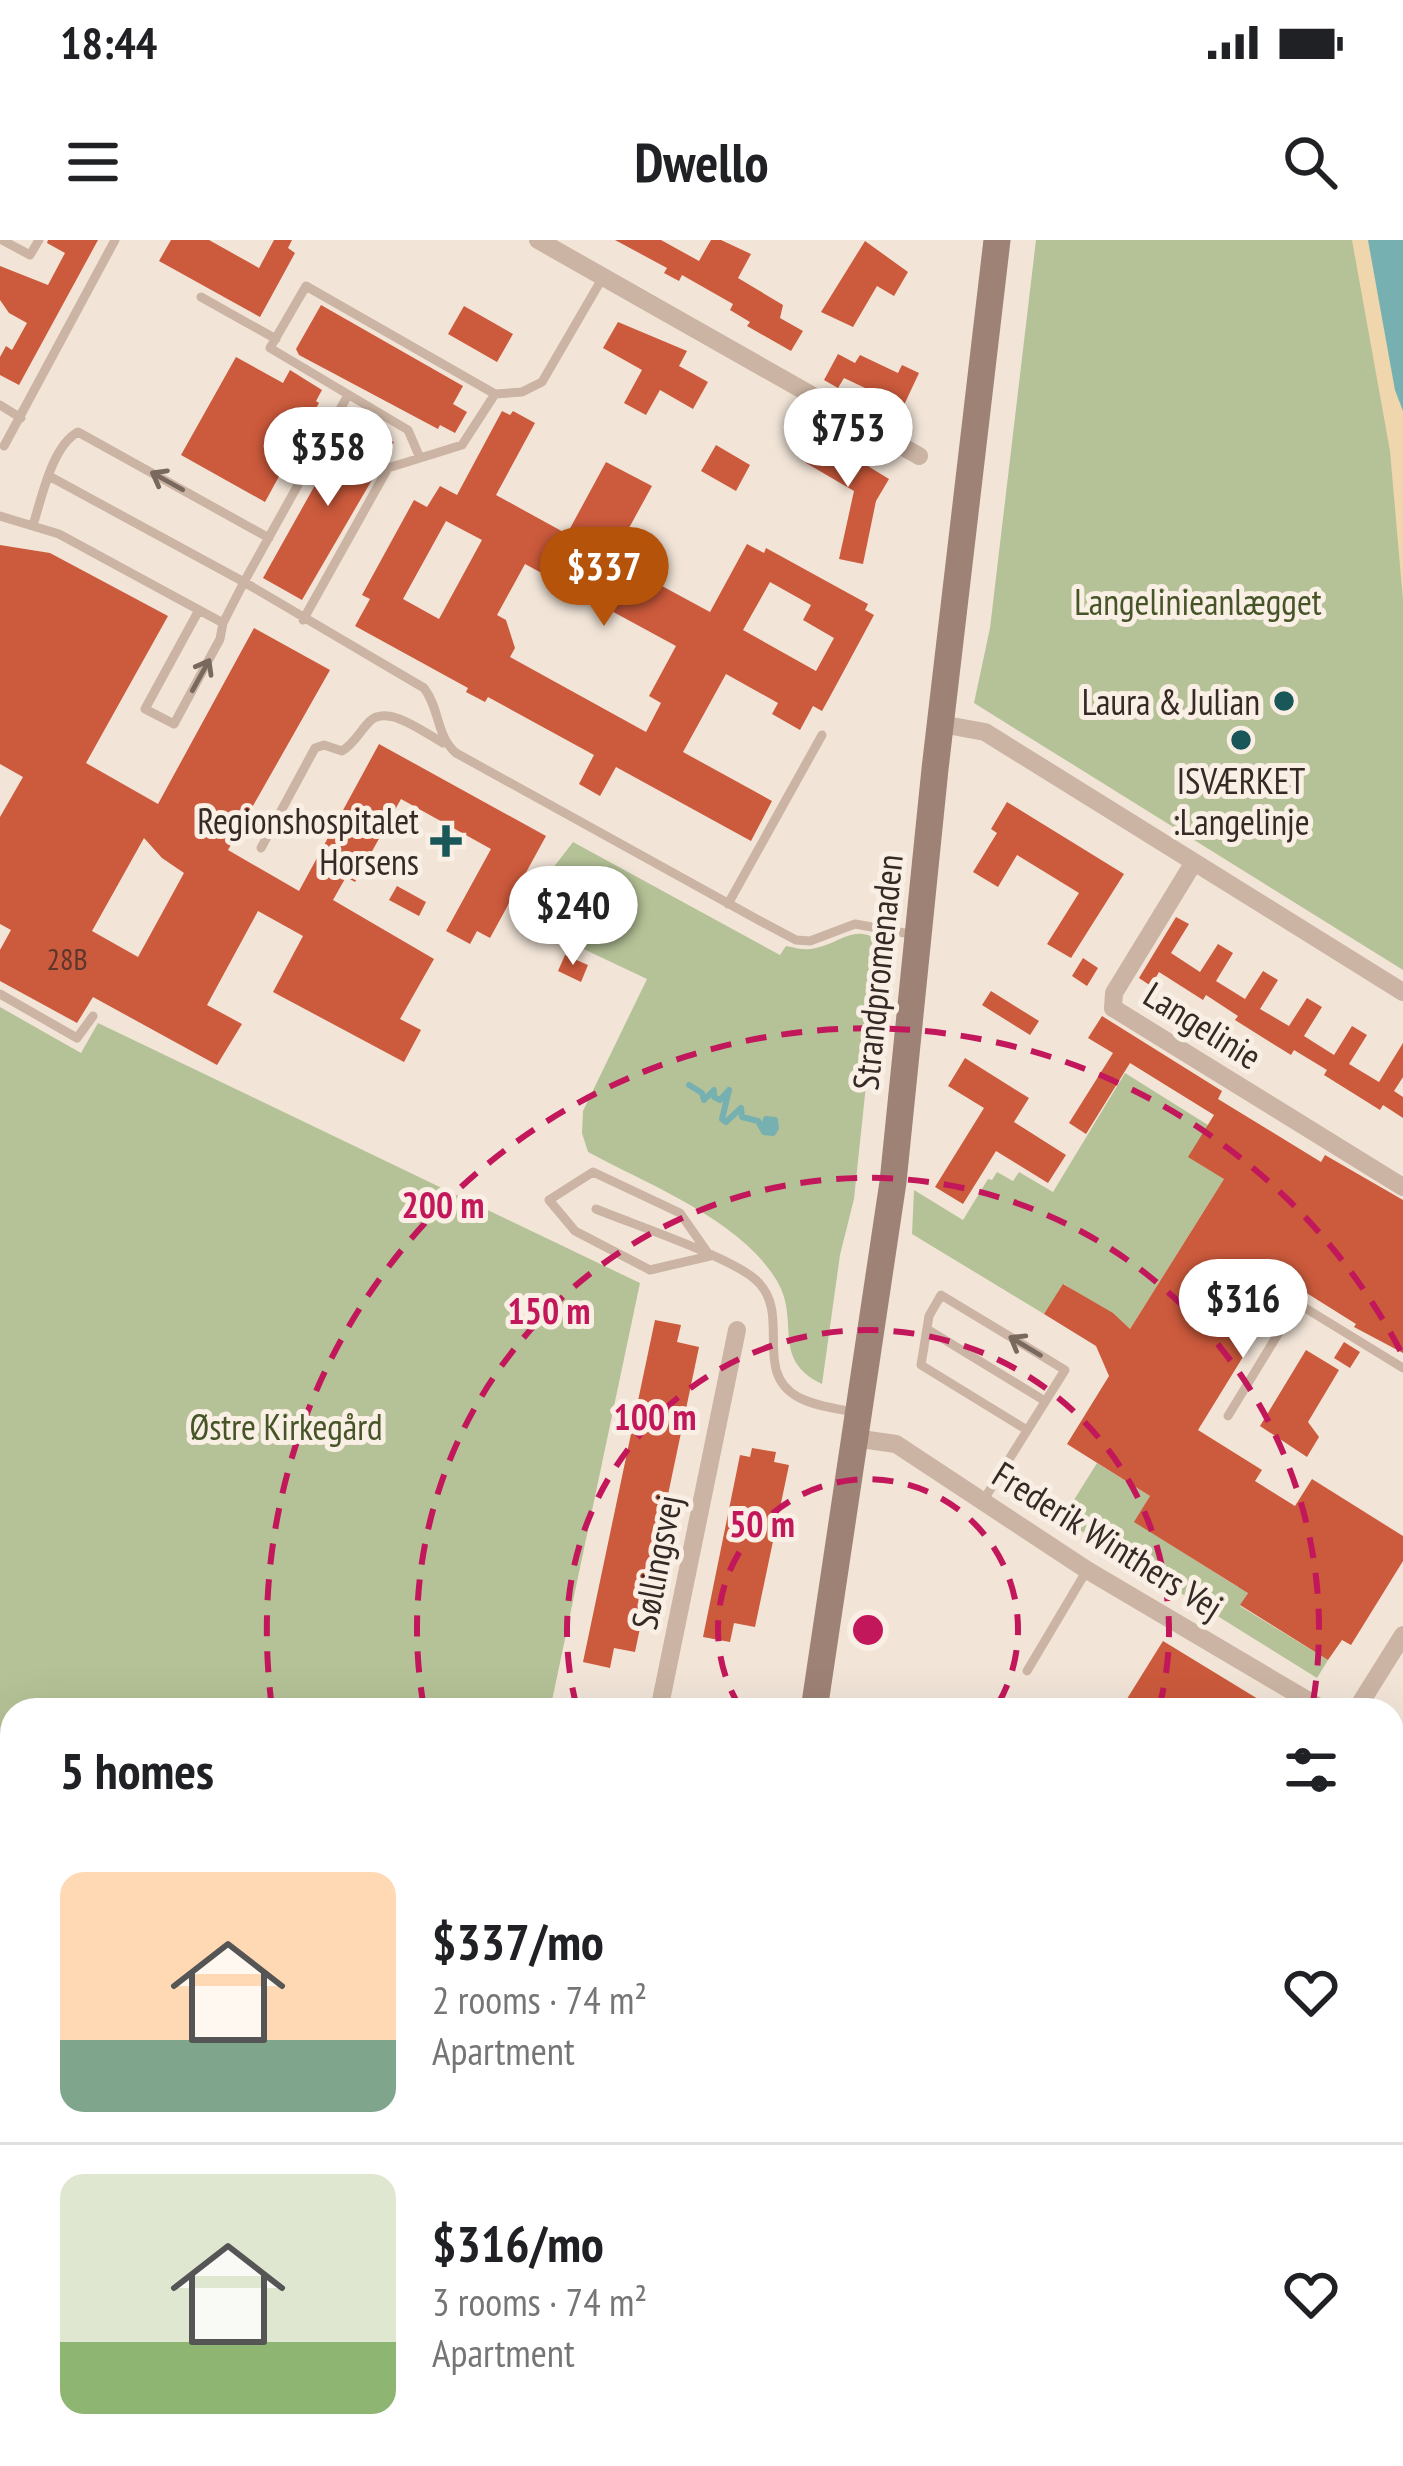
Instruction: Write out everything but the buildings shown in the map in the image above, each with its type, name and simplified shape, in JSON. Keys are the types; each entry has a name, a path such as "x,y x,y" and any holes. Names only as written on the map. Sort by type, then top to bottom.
{"street":[{"path":"538,240 919,456"},
{"name":"Strandpromenaden","path":"816,1698 892,1182 997,240"},
{"path":"941,724 985,732 1403,992"},
{"name":"Langelinie","path":"1194,862 1114,993 1113,1007 1403,1186"},
{"name":"Søllingsvej","path":"662,1698 737,1330"},
{"name":"Frederik Winthers Vej","path":"856,1426 896,1444 1088,1570 1304,1698"},
{"path":"1364,1698 1403,1635"}],"lane":[{"path":"2,240 30,256 38,240"},
{"path":"4,446 115,240"},
{"path":"420,458 408,430 270,348 306,286 495,394 522,392 542,382 603,278"},
{"path":"201,297 276,339"},
{"path":"303,620 388,468 462,445 495,394"},
{"path":"199,610 145,709 174,724 244,583 348,395"},
{"path":"0,405 21,418"},
{"path":"33,524 49,476 69,437 78,432 269,538"},
{"path":"49,476 424,688 433,702 443,742"},
{"path":"0,516 33,524 116,563 223,623"},
{"path":"261,848 314,748 324,745 342,751 372,718 382,715 443,742 796,940 822,937 837,927 854,924 916,935"},
{"path":"728,904 822,735"},
{"path":"0,994 77,1038 93,1016"},
{"path":"593,1172 680,1213 710,1256 650,1270 575,1231 549,1200 593,1172"},
{"path":"596,1209 743,1270 765,1290 774,1318 772,1358 784,1386 856,1426"},
{"path":"982,1502 1028,1430 1065,1370 940,1295 927,1329 921,1365 1028,1430"},
{"path":"1228,1415 1298,1303 1403,1368"},
{"path":"927,1329 1046,1401"},
{"path":"1027,1671 1088,1570"}],"green space":[{"name":"Langelinieanlægget","path":"1036,240 1368,240 1395,390 1403,411 1403,970 974,703 990,628"},
{"path":"573,842 780,955 786,946 812,949 856,934 881,943 854,1199 840,1255 822,1384 796,1363 784,1296 761,1259 692,1206 588,1152 582,1133 583,1111 647,979 520,919"},
{"name":"Østre Kirkegård","path":"0,1007 81,1053 98,1023 640,1283 553,1698 0,1698"},
{"path":"1125,1073 1208,1125 1224,1179 1130,1329 1064,1284 1044,1314 912,1234 914,1190 963,1220 997,1172 1013,1181 1019,1172 1053,1192"},
{"path":"1097,1463 1150,1496 1135,1522 1238,1587 1253,1584 1240,1606 1328,1660 1317,1678 1062,1519"}],"sand":[{"path":"1352,240 1368,240 1395,390 1403,411 1403,600 1390,451"}],"water":[{"path":"1368,240 1403,240 1403,411 1395,390"}],"waterway":[{"path":"689,1085 704,1100 714,1090 714,1097 720,1100 729,1090 722,1119 726,1122 741,1108 742,1117 758,1121 764,1132 773,1133 776,1128 775,1120 766,1119 764,1126 770,1130 773,1124 768,1122 771,1125"}],"place":[{"name":"Laura & Julian","path":"1284,701"},
{"name":"ISVÆRKET :Langelinje","path":"1241,740"},
{"name":"Regionshospitalet Horsens","path":"446,841"}]}
